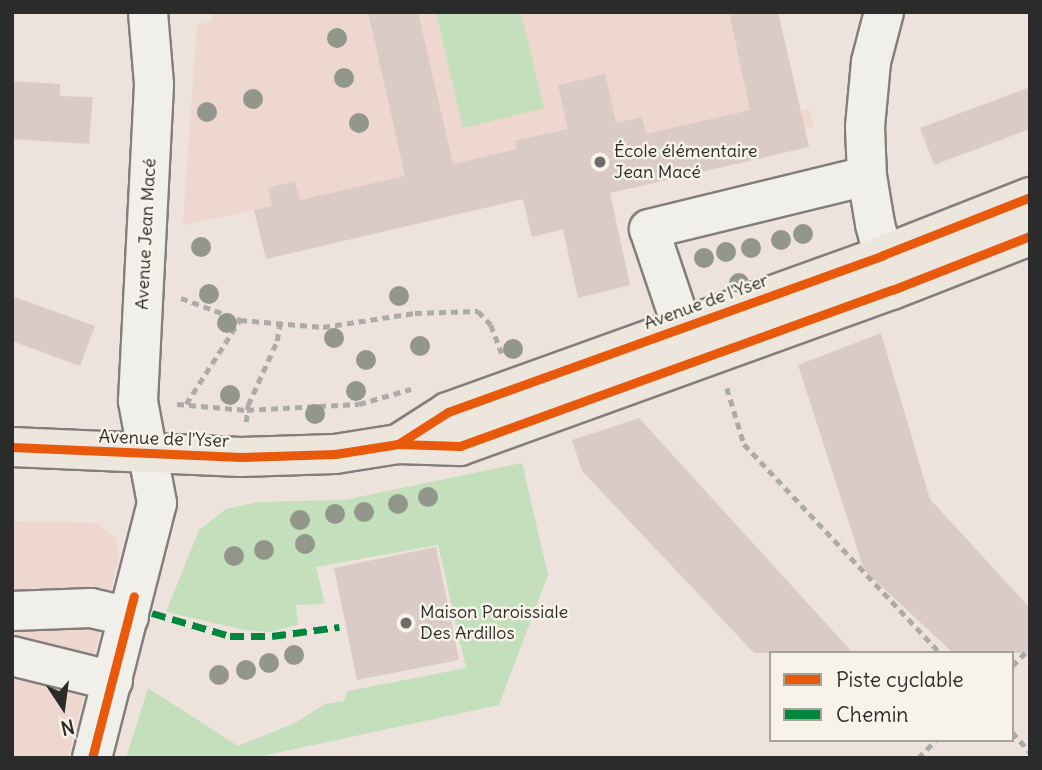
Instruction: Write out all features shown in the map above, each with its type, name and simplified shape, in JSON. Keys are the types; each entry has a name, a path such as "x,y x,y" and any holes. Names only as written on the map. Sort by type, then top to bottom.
{"main road":[{"name":"Avenue de l'Yser","path":"12,447 242,457 335,454 398,444 460,446 716,354 888,272 1030,197"},
{"name":"Avenue de l'Yser","path":"398,444 448,412 682,327 1030,236"}],"street":[{"name":"Avenue Jean Macé","path":"92,758 157,503 138,401 154,84 148,12"},
{"path":"884,12 871,62 865,127 867,176 888,272"},
{"path":"682,327 649,229 867,176"},
{"path":"12,611 91,608 129,617"},
{"path":"12,656 113,681"}],"path":[{"path":"144,285 240,320 323,327 415,313 478,311 491,325 517,387"},
{"path":"186,404 240,320"},
{"path":"242,457 247,410 277,341 279,323"},
{"path":"716,354 744,444 938,651"},
{"path":"138,401 247,410 359,404 425,386"},
{"path":"1014,664 1030,648"},
{"path":"1014,734 1030,752"},
{"path":"918,758 934,742"}],"shaded area":[{"path":"212,12 778,12 801,111 809,109 814,127 805,129 809,147 610,193 630,285 578,298 563,230 532,237 523,199 266,259 254,210 183,225 197,25 213,21"},
{"path":"12,521 97,523 115,537 119,554 114,578 68,758 12,758"}],"green space":[{"path":"436,12 521,12 544,108 463,128"},
{"path":"522,463 548,575 499,705 253,758 126,758 148,688 238,746 293,724 325,704 344,701 348,691 466,668 438,545 316,567 325,604 296,605 298,625 269,632 245,630 166,612 199,530 226,509 257,502 344,500"}],"building":[{"path":"368,12 418,12 453,164 517,149 515,141 568,129 558,85 605,74 616,123 642,117 646,134 750,110 729,12 778,12 809,147 610,193 630,285 578,298 563,229 532,237 523,199 266,259 254,210 272,206 268,188 295,181 300,200 405,176"},
{"path":"12,81 60,84 60,96 93,97 89,144 12,139"},
{"path":"1030,87 1030,129 934,165 920,128"},
{"path":"12,296 95,326 80,366 12,341"},
{"path":"881,333 930,499 1030,608 1030,653 951,651 864,570 798,365"},
{"path":"639,418 851,651 754,653 582,471 572,440"},
{"name":"Maison Paroissiale Des Ardillos","path":"436,547 459,660 357,680 334,568"}],"marked path":[{"path":"152,613 230,636 272,636 339,627"}],"cycle path":[{"path":"398,444 448,412 883,255 1030,197"},
{"path":"12,447 241,457 335,454 398,444 460,446 892,290 1030,236"},
{"path":"92,758 134,596"}],"place":[{"name":"École élémentaire Jean Macé","path":"600,162"},
{"name":"Maison Paroissiale Des Ardillos","path":"406,623"}]}
